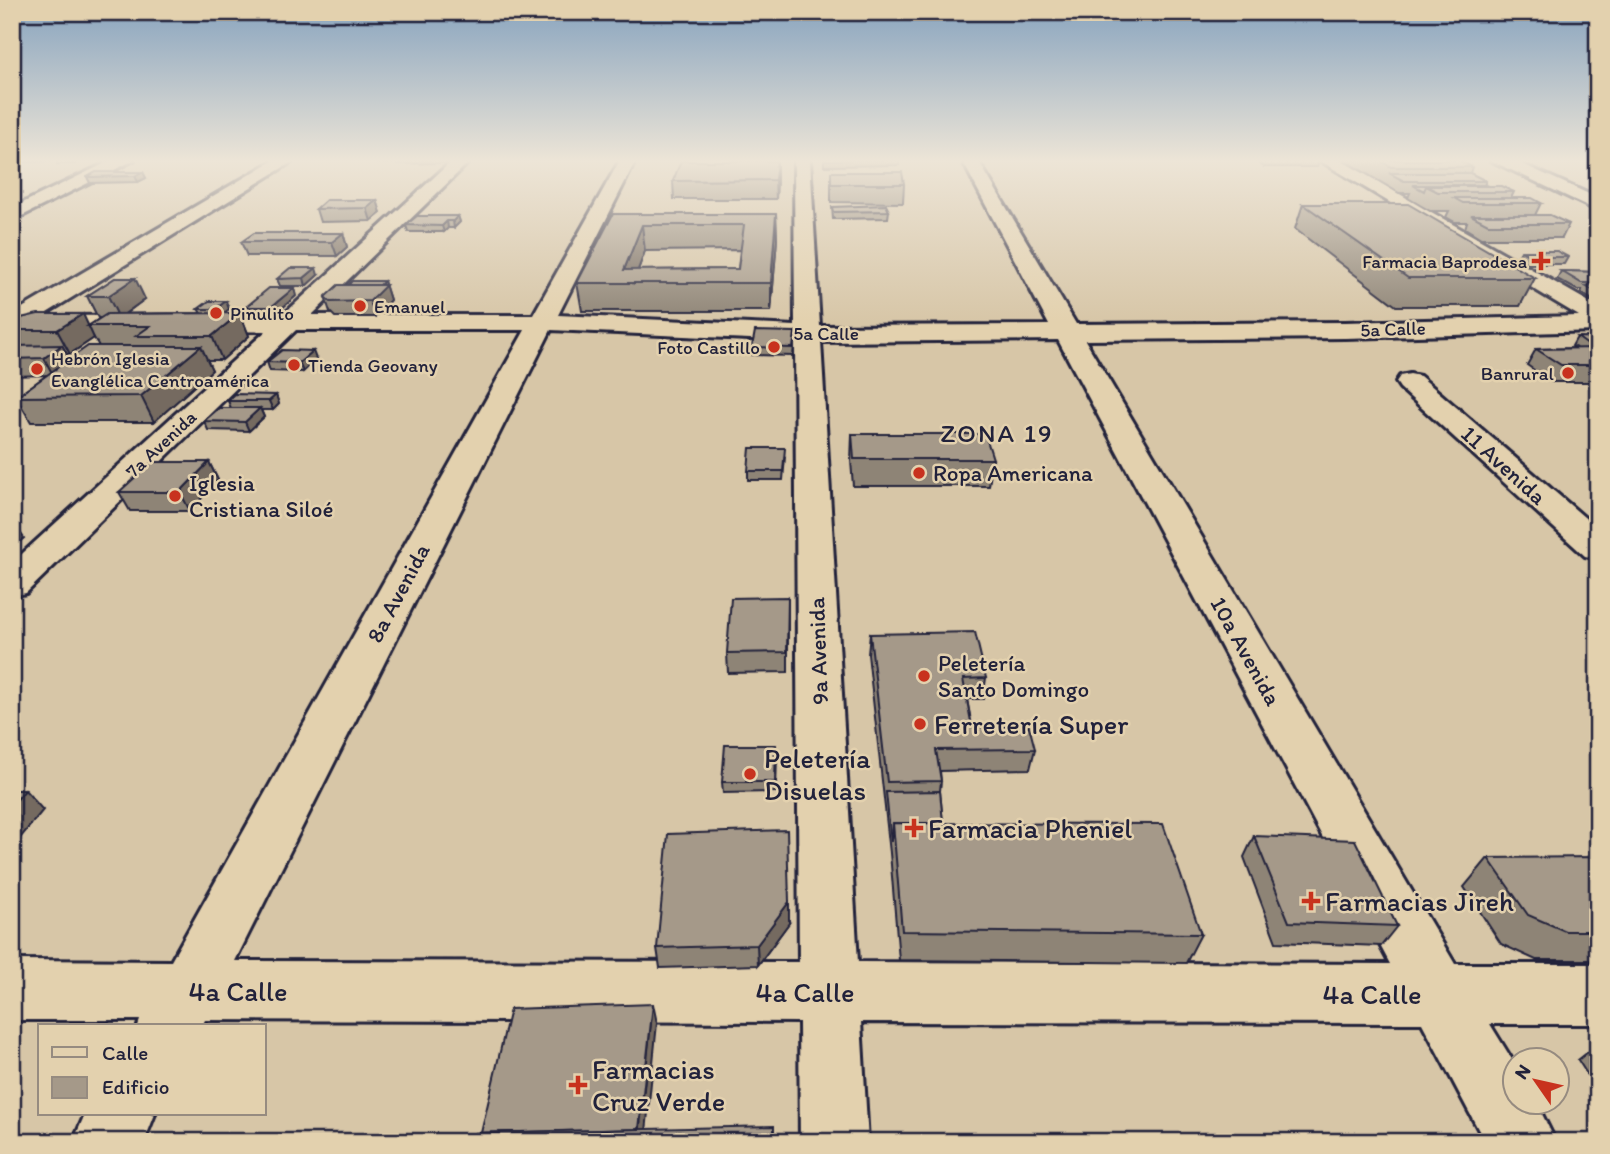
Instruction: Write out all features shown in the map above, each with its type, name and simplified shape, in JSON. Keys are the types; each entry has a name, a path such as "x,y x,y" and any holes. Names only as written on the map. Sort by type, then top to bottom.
{"street":[{"path":"12,324 197,214"},
{"name":"7a Avenida","path":"12,584 406,214"},
{"name":"8a Avenida","path":"178,1008 599,214"},
{"name":"9a Avenida","path":"804,214 834,1142"},
{"name":"10a Avenida","path":"1000,214 1522,1142"},
{"path":"1420,214 1598,317"},
{"name":"5a Calle","path":"12,324 542,322 808,334 1345,330 1598,323"},
{"name":"11 Avenida","path":"1410,382 1598,548"},
{"name":"4a Calle","path":"12,990 178,1008 829,992 1598,994"},
{"path":"107,1142 121,1116"}],"building":[{"path":"613,214 776,214 771,283 577,283","holes":["642,225 744,225 738,269 624,270"]},
{"path":"1317,214 1425,214 1535,278 1408,278"},
{"path":"1471,215 1550,215 1569,224 1488,224"},
{"path":"417,216 458,216 442,226 406,225"},
{"path":"254,233 343,233 332,242 241,242"},
{"path":"1521,251 1557,251 1568,257 1532,257"},
{"path":"290,268 316,268 304,278 277,279"},
{"path":"1561,271 1598,272 1598,283 1581,283"},
{"path":"115,278 135,278 108,296 87,296"},
{"path":"352,281 384,281 380,285 348,285"},
{"path":"338,285 386,285 370,301 330,302 325,297"},
{"path":"1598,285 1598,293 1585,286"},
{"path":"269,288 294,288 271,307 246,307"},
{"path":"209,301 226,301 215,309 198,309"},
{"path":"240,313 212,336 136,336 150,326 88,326 107,314"},
{"path":"38,314 83,314 57,330 12,330 12,323"},
{"path":"755,331 795,332 793,348 752,347"},
{"path":"1577,337 1598,338 1598,348 1592,348"},
{"path":"62,345 44,358 12,359 12,346"},
{"path":"88,346 201,346 141,396 16,397"},
{"path":"1598,348 1598,365 1561,365 1536,349"},
{"path":"282,350 313,351 299,363 267,362"},
{"path":"235,394 276,395 269,401 228,401"},
{"path":"219,408 260,408 245,422 204,421"},
{"path":"852,434 985,434 993,459 854,459"},
{"path":"750,448 785,448 783,471 748,471"},
{"path":"152,462 209,462 180,492 119,492"},
{"path":"788,597 787,652 727,653 731,598"},
{"path":"975,632 986,678 963,679 972,727 1029,726 1035,749 936,750 941,781 887,782 870,634"},
{"name":"Peletería Disuelas","path":"725,745 776,745 775,782 722,782"},
{"path":"12,790 25,790 12,805"},
{"path":"940,791 943,823 893,823 891,842 886,792"},
{"path":"893,823 1163,824 1201,934 902,931"},
{"path":"787,830 789,902 757,945 657,948 668,834"},
{"path":"1254,836 1355,840 1397,926 1289,922"},
{"path":"1596,857 1598,931 1565,931 1528,915 1488,858"},
{"name":"Farmacias Cruz Verde","path":"653,1004 639,1129 481,1133 510,1009"},
{"path":"774,1126 774,1142 472,1142 475,1133"}],"place":[{"name":"Farmacia Baprodesa","path":"1541,261"},
{"name":"Emanuel","path":"360,306"},
{"name":"Pinulito","path":"216,313"},
{"name":"Foto Castillo","path":"774,347"},
{"name":"Tienda Geovany","path":"294,365"},
{"name":"Hebrón Iglesia Evanglélica Centroamérica","path":"37,369"},
{"name":"Banrural","path":"1568,373"},
{"name":"Ropa Americana","path":"919,473"},
{"name":"Iglesia Cristiana Siloé","path":"175,496"},
{"name":"Peletería Santo Domingo","path":"924,676"},
{"name":"Ferretería Super","path":"920,724"},
{"name":"Peletería Disuelas","path":"750,774"},
{"name":"Farmacia Pheniel","path":"914,828"},
{"name":"Farmacias Jireh","path":"1311,901"},
{"name":"Farmacias Cruz Verde","path":"578,1085"}],"district":[{"name":"ZONA 19","path":"997,433"}]}
